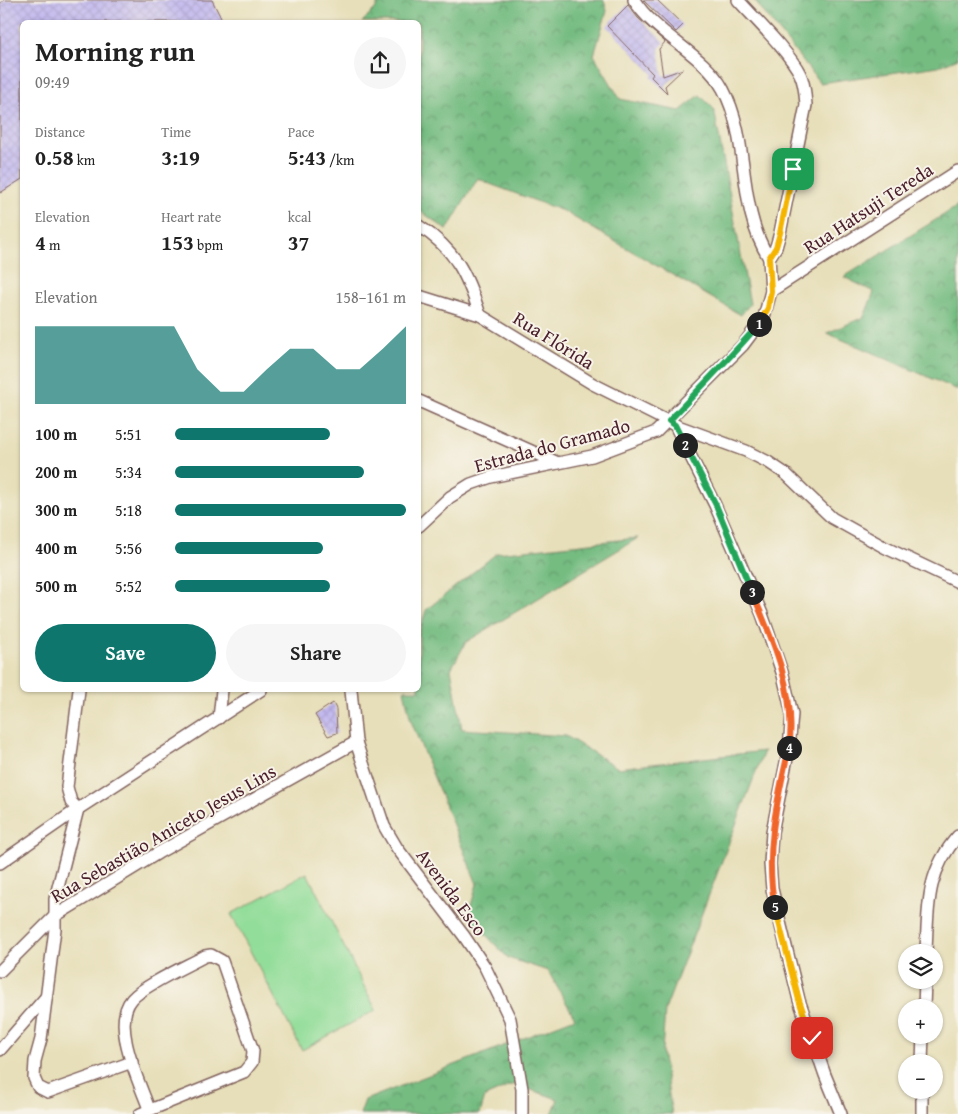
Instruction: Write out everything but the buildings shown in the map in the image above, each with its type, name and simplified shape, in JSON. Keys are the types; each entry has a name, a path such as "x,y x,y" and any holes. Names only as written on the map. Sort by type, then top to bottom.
{"street":[{"path":"634,0 656,25 710,73 722,88 730,106 739,143 748,208 759,242 769,258 776,247 780,233 806,105 805,89 800,73 771,35 738,0"},
{"name":"Rua Hatsuji Tereda","path":"771,291 958,171"},
{"path":"421,227 438,240 456,259 469,280 480,315"},
{"name":"Estrada do Gramado","path":"421,524 450,497 471,484 490,476 592,456 634,442 672,423 730,356 743,345 764,317 771,291 769,258"},
{"name":"Rua Flórida","path":"421,297 480,315 569,371 672,423"},
{"path":"421,401 558,463"},
{"path":"672,423 746,451 768,462 786,474 832,518 957,584"},
{"path":"672,423 716,505 762,614 783,675 792,714 789,748 772,832 770,864 772,890 799,1000 825,1075 841,1114"},
{"path":"78,809 71,802 67,787 79,692"},
{"path":"220,718 222,692"},
{"path":"0,863 78,809 258,692"},
{"name":"Avenida Esco","path":"351,692 356,742 384,826 397,848 464,936 484,966 510,1019 522,1089 522,1114"},
{"name":"Rua Sebastião Aniceto Jesus Lins","path":"0,971 55,916 158,853 356,742"},
{"path":"78,809 72,838 57,889 46,997 34,1078 42,1090 57,1090 132,1062"},
{"path":"927,944 931,885 941,860 958,836"},
{"path":"205,956 211,956 222,961 252,1051 252,1062 244,1072 144,1112 132,1062 125,1039 124,1026 127,1007 131,1000 139,993 205,956"},
{"path":"0,1050 46,997"},
{"path":"922,1099 922,1114"}],"green space":[{"path":"380,0 604,0 607,11 594,55 620,99 680,111 700,95 714,109 750,304 741,315 563,211 478,178 447,230 421,211 421,20 364,20 375,9"},
{"path":"754,0 958,0 958,58 939,66 820,83"},
{"path":"958,206 958,390 827,333 864,317 874,292 844,277"},
{"path":"638,538 466,642 451,669 462,729 566,736 618,768 764,751 665,1010 662,1051 672,1114 552,1114 558,1099 514,1084 485,1097 480,1114 360,1114 365,1100 575,1018 548,971 508,958 468,916 477,884 411,721 404,692 421,692 421,626 426,610 497,553"},
{"path":"307,873 376,1010 302,1050 231,914"}],"route":[{"path":"793,169 780,233 776,247 769,258 771,291 768,308 764,317 743,345 730,356 669,421 675,425 716,505 762,614 783,675 792,714 792,728 772,832 770,864 772,890 799,1000 812,1038"}]}
